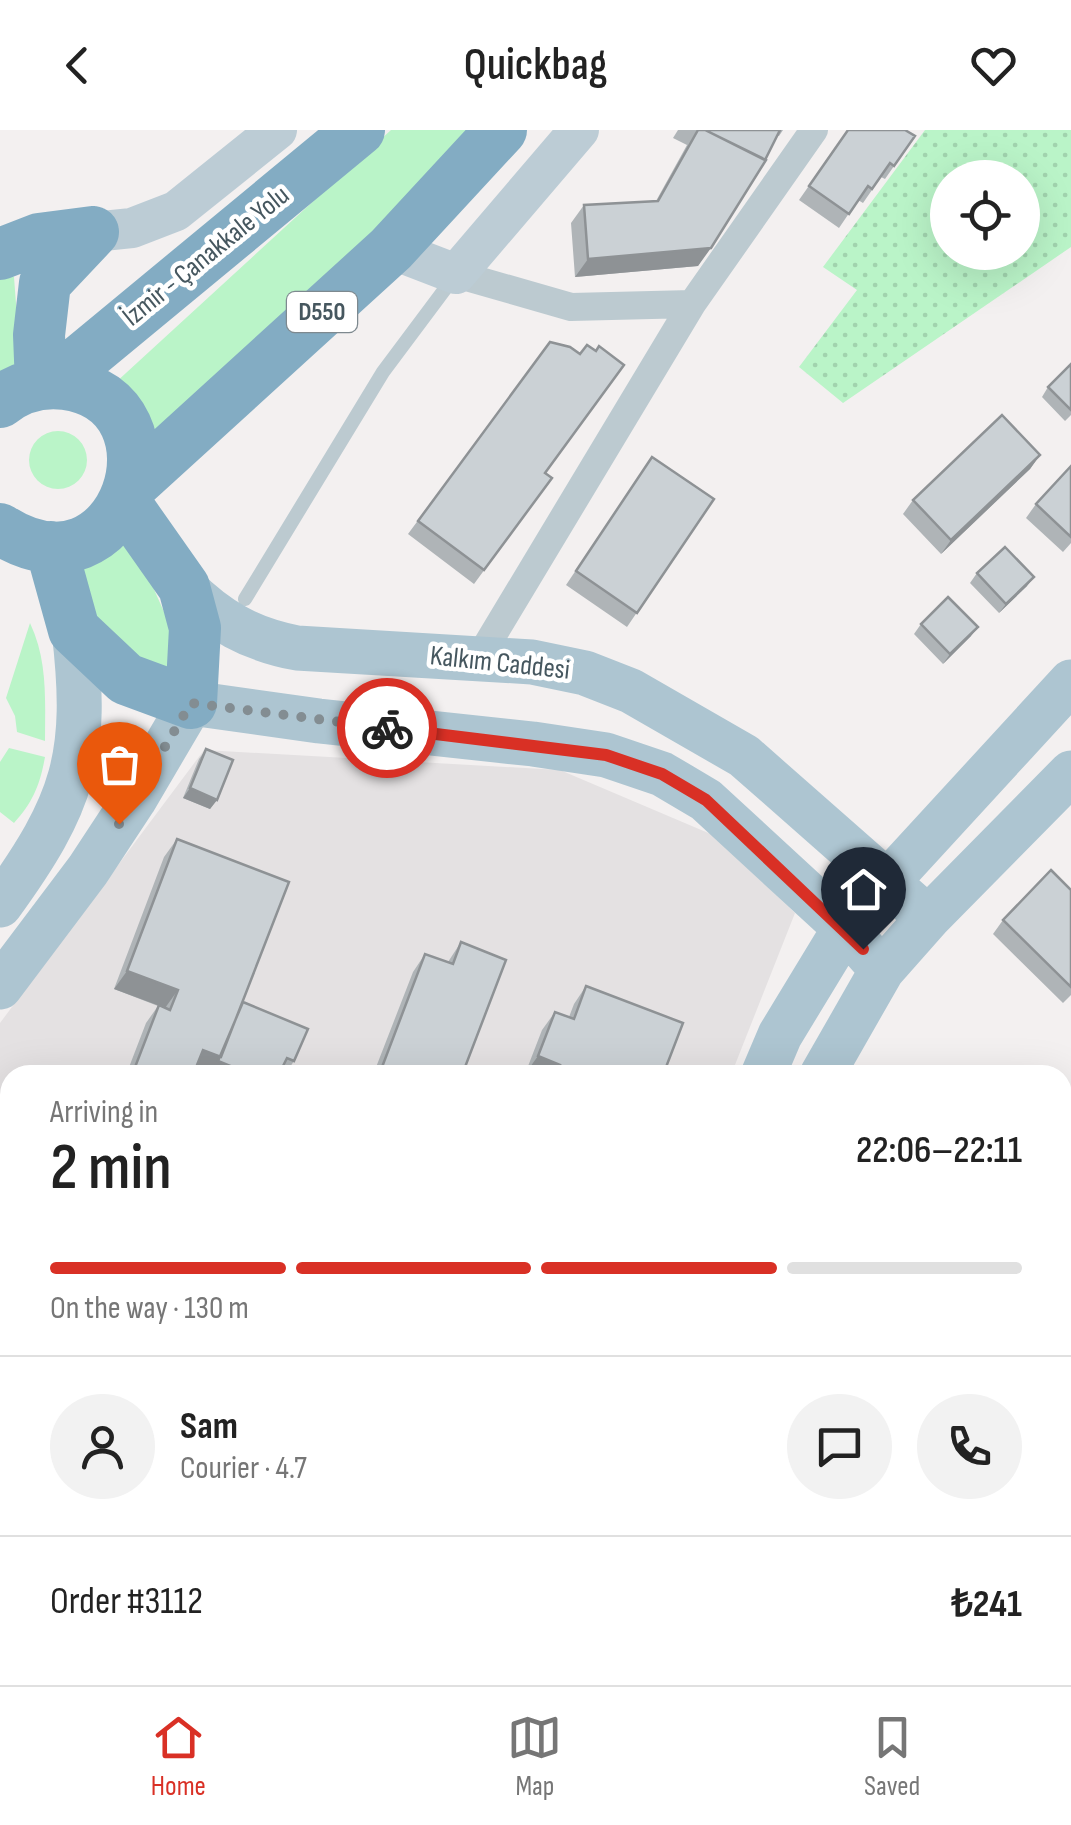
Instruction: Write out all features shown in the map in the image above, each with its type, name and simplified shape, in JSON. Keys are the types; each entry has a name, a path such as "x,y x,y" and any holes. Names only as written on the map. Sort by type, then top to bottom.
{"highway":[{"name":"İzmir - Çanakkale Yolu","path":"32,390 345,145 359,130"},
{"name":"D550","path":"129,494 392,248 501,130"},
{"path":"0,254 39,240 92,232"},
{"path":"92,232 45,283 32,390 74,386 94,393 110,406 123,422 131,442 135,463 129,494 114,520 98,534 80,543 23,549 74,630 126,679 191,703 195,628 184,587 129,494"}],"main road":[{"path":"92,232 132,228 176,211 278,130"},
{"path":"392,248 456,274 579,130"},
{"name":"Kalkım Caddesi","path":"184,587 208,611 238,631 265,642 297,648 532,662 585,672 631,691 744,756 928,918"},
{"path":"0,905 40,849 66,796 78,747 81,685 74,630"},
{"path":"767,1065 780,1035 844,928 1071,682"},
{"path":"0,987 98,856 191,703 551,746 606,755 662,774 706,800 844,928 882,970"},
{"path":"828,1065 882,970 1071,773"}],"street":[{"path":"478,658 692,304 814,130"},
{"path":"456,274 571,307 692,304"}],"lane":[{"path":"244,599 382,372 456,274"}],"shaded area":[{"path":"204,750 560,770 713,835 795,913 735,1065 0,1065 0,1023"}],"green space":[{"path":"391,130 480,130 465,148 150,435 114,384"},
{"path":"925,130 1071,130 1071,247 1040,268 1040,160 930,160 930,270 1037,270 843,403 799,367 857,290 823,267"},
{"path":"7,272 14,277 21,370 0,380 0,274"},
{"path":"58,431 79,439 87,460 79,481 58,489 37,481 29,460 37,439"},
{"path":"128,531 173,632 169,676 118,659 67,574"},
{"path":"30,623 43,666 45,741 17,732 15,716 6,698"},
{"path":"9,748 45,757 35,793 14,823 0,812 0,762"}],"building":[{"path":"698,130 766,160 711,248 588,259 584,205 658,201"},
{"path":"705,130 780,130 765,160"},
{"path":"848,130 905,130 915,136 894,166 890,163 872,189 868,186 849,214 809,186"},
{"path":"550,342 580,354 587,345 596,351 599,346 624,365 545,473 552,478 484,570 418,521"},
{"path":"1071,364 1071,410 1048,387"},
{"path":"1002,415 1040,455 951,540 913,500"},
{"path":"652,457 714,499 637,613 576,571"},
{"path":"1071,466 1071,537 1036,504"},
{"path":"1005,547 1034,577 1006,604 977,573"},
{"path":"948,597 978,627 950,654 921,624"},
{"path":"206,749 233,760 217,800 190,788"},
{"path":"177,839 289,882 221,1057 203,1050 197,1065 136,1065 159,1005 170,1010 178,990 127,971"},
{"path":"1051,870 1071,890 1071,987 1003,920"},
{"path":"461,942 506,960 466,1065 383,1065 425,954 453,964"},
{"path":"586,986 683,1023 667,1065 560,1065 538,1056 555,1012 574,1019"},
{"path":"243,1002 308,1029 294,1061 287,1058 284,1065 228,1065 218,1061"}],"way so far":[{"path":"119,824 191,703 387,728"}],"route":[{"path":"387,728 606,755 662,774 706,800 863,949"}]}
